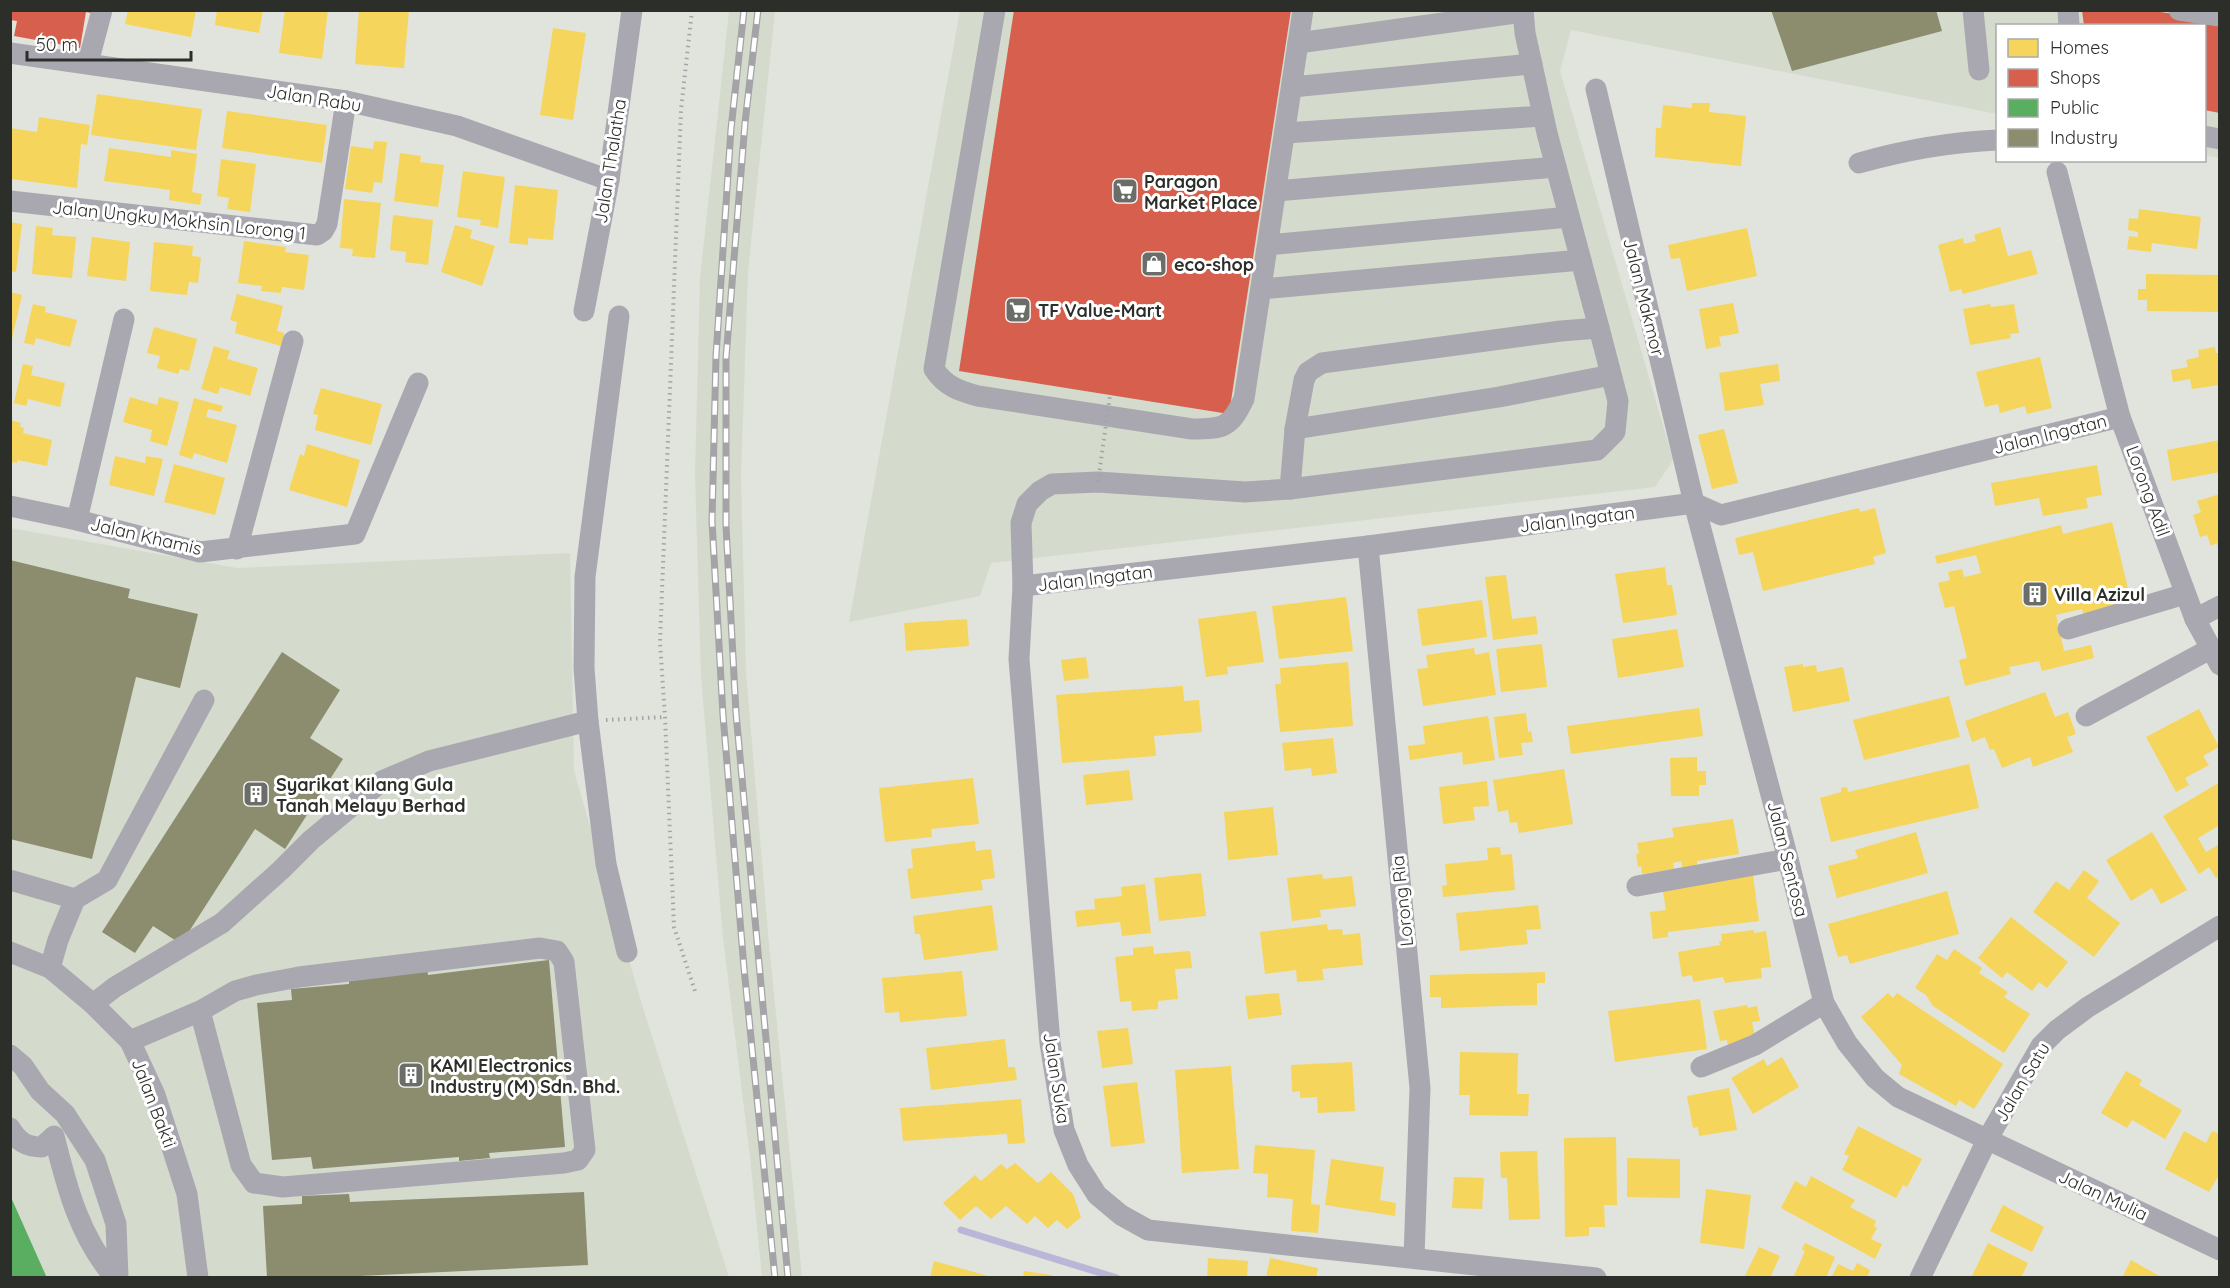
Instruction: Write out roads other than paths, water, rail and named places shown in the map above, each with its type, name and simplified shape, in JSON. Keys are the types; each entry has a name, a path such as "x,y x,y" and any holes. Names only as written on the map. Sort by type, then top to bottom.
{"street":[{"path":"88,63 102,10"},
{"name":"Jalan Thalatha","path":"584,311 609,180 632,10"},
{"path":"995,10 934,369 942,381 957,390 978,396 1192,429 1216,429 1234,419 1244,399 1303,10"},
{"path":"1973,10 1979,70"},
{"path":"2179,10 2220,16"},
{"path":"1298,43 1523,11"},
{"name":"Jalan Suka","path":"1523,11 1543,116 1618,401 1615,432 1597,450 1290,489 1245,492 1098,482 1052,484 1040,491 1027,504 1021,523 1023,586 1019,659 1050,1042 1064,1130 1078,1164 1097,1195 1121,1215 1148,1230 1596,1278"},
{"name":"Jalan Rabu","path":"10,53 346,102 457,126 609,180"},
{"path":"1292,87 1532,64"},
{"name":"Jalan Makmor","path":"1596,89 1694,503"},
{"name":"Jalan Ungku Mokhsin Lorong 1","path":"10,201 317,235 327,225 346,102"},
{"path":"1285,133 1543,116"},
{"path":"1859,163 1936,145 1996,140"},
{"path":"1276,191 1556,167"},
{"name":"Lorong Adil","path":"2057,172 2120,417 2194,619 2215,657"},
{"path":"1268,245 1569,217"},
{"path":"1262,289 1581,260"},
{"path":"619,316 585,577 584,668 588,722 606,864 627,952"},
{"path":"77,520 124,319"},
{"path":"1290,489 1295,429 1304,380 1308,372 1322,363 1599,328"},
{"path":"237,549 293,341"},
{"path":"1295,429 1521,393 1611,375"},
{"name":"Jalan Khamis","path":"10,506 77,520 200,552 355,534 418,383"},
{"name":"Jalan Ingatan","path":"1023,586 1368,546 1694,503 1721,515 2120,417"},
{"name":"Jalan Sentosa","path":"1694,503 1824,1003 1847,1043 1875,1078 1898,1096 1987,1140"},
{"name":"Lorong Ria","path":"1368,546 1420,1088 1414,1257"},
{"path":"2068,629 2185,594"},
{"path":"2194,619 2220,606"},
{"path":"2086,716 2215,657"},
{"path":"50,968 58,940 75,899 107,880 204,700"},
{"path":"93,1004 115,987 222,923 311,840 382,781 429,761 588,722"},
{"path":"1636,886 1788,859"},
{"path":"10,880 75,899"},
{"name":"Jalan Satu","path":"1920,1278 1987,1140 2041,1046 2057,1030 2088,1006 2220,926"},
{"path":"130,1041 200,1011 235,991 256,985 299,977 540,948 557,951 564,962 585,1150 578,1160 564,1164 283,1187 254,1184 241,1165 200,1011"},
{"name":"Jalan Bakti","path":"10,952 50,968 93,1004 130,1041 155,1095 187,1194 198,1278"},
{"path":"1701,1067 1755,1045 1824,1003"},
{"path":"10,1056 23,1066 40,1091 65,1114 95,1160 116,1224 117,1278"},
{"path":"40,1091 65,1180 88,1242 117,1278"},
{"path":"10,1128 15,1137 29,1147 42,1147 54,1136"},
{"name":"Jalan Mulia","path":"1987,1140 2220,1250"}],"waterway":[{"path":"961,1230 1117,1278"}],"railway":[{"path":"744,10 731,129 716,356 712,521 723,715 744,968 775,1278"},
{"path":"758,10 745,123 726,358 726,526 736,713 788,1278"}],"place":[{"name":"Paragon Market Place","path":"1125,191"},
{"name":"eco-shop","path":"1154,264"},
{"name":"TF Value-Mart","path":"1018,310"},
{"name":"Villa Azizul","path":"2035,594"},
{"name":"Syarikat Kilang Gula Tanah Melayu Berhad","path":"256,794"},
{"name":"KAMI Electronics Industry (M) Sdn. Bhd.","path":"411,1075"}]}
